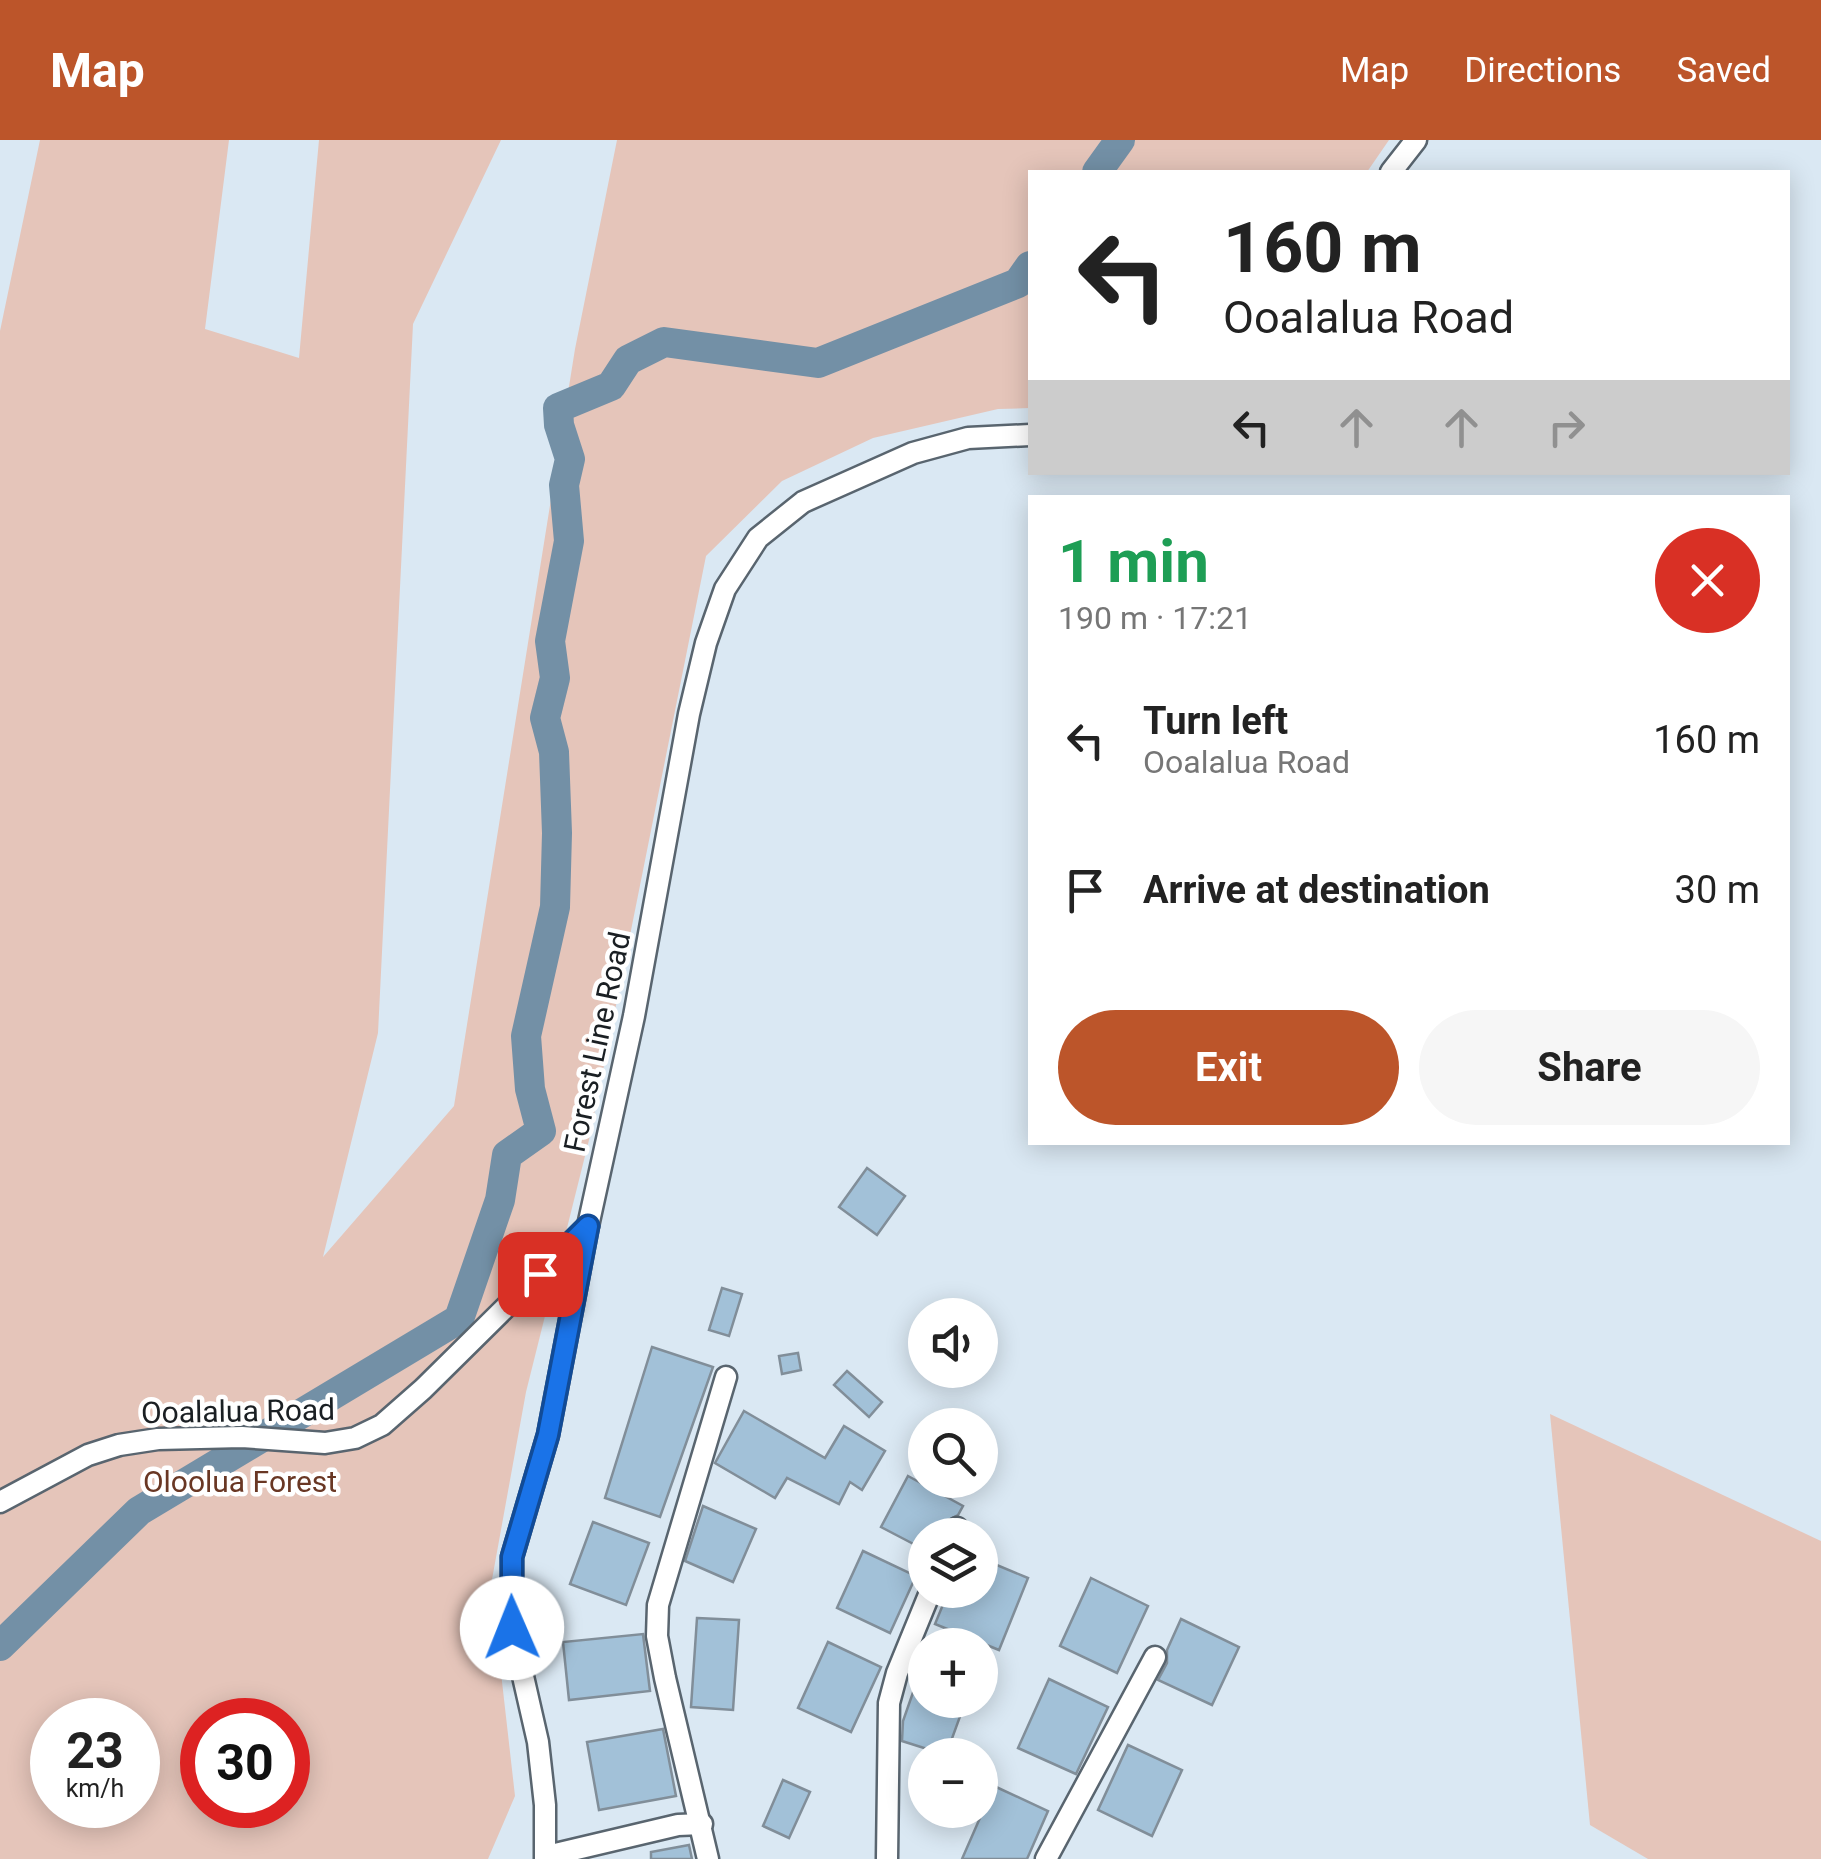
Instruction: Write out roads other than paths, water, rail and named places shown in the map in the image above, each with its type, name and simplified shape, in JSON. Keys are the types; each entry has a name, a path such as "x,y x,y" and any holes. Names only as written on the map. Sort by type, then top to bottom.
{"street":[{"path":"1393,170 1416,140"},
{"name":"Forest Line Road","path":"546,1858 538,1742 512,1628 512,1557 548,1435 706,643 725,590 758,538 803,502 913,453 968,438 1028,436"},
{"name":"Ooalalua Road","path":"0,1502 88,1455 119,1445 158,1439 242,1436 325,1443 355,1438 382,1425 423,1388 588,1226"},
{"path":"708,1859 665,1678 657,1636 658,1605 726,1376"},
{"path":"887,1859 889,1702 924,1608"},
{"path":"1046,1859 1155,1658"},
{"path":"546,1858 678,1825 702,1824"}],"waterway":[{"path":"1098,170 1120,140"},
{"path":"0,1646 139,1511 459,1319 500,1200 507,1155 541,1131 530,1089 526,1036 555,907 554,752 545,718 555,678 550,641 569,541 564,485 570,459 558,408 611,386 628,360 664,342 818,363 1018,283 1028,269"}],"park label":[{"name":"Oloolua Forest","path":"240,1481"}]}
